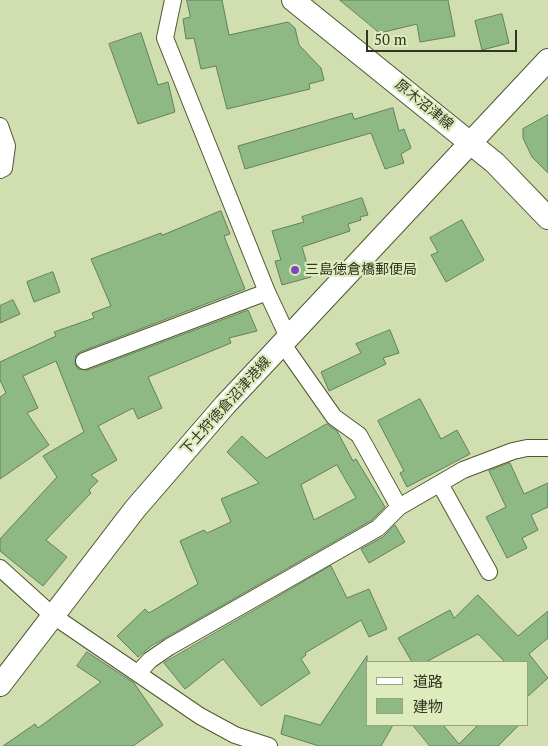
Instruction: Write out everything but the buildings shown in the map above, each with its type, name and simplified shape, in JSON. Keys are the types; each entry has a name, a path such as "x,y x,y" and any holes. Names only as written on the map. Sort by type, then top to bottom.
{"main road":[{"name":"原木沼津線","path":"293,0 495,163 548,218"},
{"name":"下土狩徳倉沼津港線","path":"0,685 135,509 225,405 548,60"}],"street":[{"path":"173,0 165,38 285,340 334,417 359,435 399,507"},
{"path":"0,126 7,146 4,168 0,170"},
{"path":"84,361 267,292"},
{"path":"138,673 150,660 195,631 378,528 399,507 463,470 513,451 527,448 548,448"},
{"path":"440,484 489,572"},
{"path":"0,568 52,615 200,716 235,735 269,746"}],"place":[{"name":"三島徳倉橋郵便局","path":"295,270"}]}
